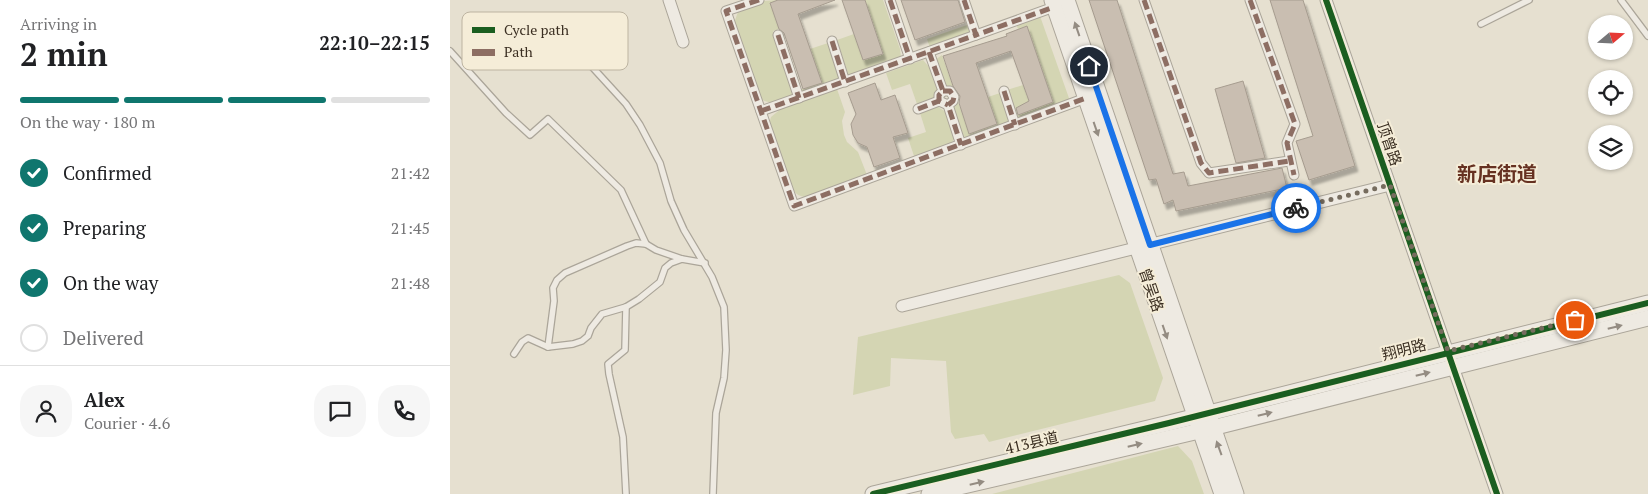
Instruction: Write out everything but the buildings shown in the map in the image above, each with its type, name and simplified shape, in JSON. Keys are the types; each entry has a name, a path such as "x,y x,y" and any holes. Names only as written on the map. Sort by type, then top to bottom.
{"street":[{"path":"669,0 683,42"},
{"path":"759,0 726,11 794,206 1086,98"},
{"path":"890,0 910,59"},
{"path":"964,0 976,35"},
{"path":"1144,0 1201,163 1209,173 1289,161"},
{"path":"1250,0 1295,124 1287,143 1289,161 1294,175"},
{"name":"顶曾路","path":"1326,0 1497,494"},
{"path":"761,111 976,35 1057,2"},
{"name":"曾吴路","path":"1057,2 1086,98 1144,246"},
{"name":"曾吴路","path":"1057,2 1144,246 1201,414 1236,494"},
{"path":"778,35 799,98"},
{"path":"832,42 845,82"},
{"path":"929,52 943,91"},
{"path":"939,101 939,95 947,90 953,94 953,101 948,105"},
{"path":"1004,91 1015,125"},
{"path":"918,109 939,101 948,105 961,145"},
{"path":"902,306 1390,185"},
{"name":"翔明路","path":"1201,414 1448,351 1648,303"},
{"name":"翔明路","path":"1207,429 1648,318"},
{"name":"413县道","path":"873,494 1201,414"},
{"name":"曾吴路","path":"1207,429 1222,494"},
{"name":"413县道","path":"930,494 1207,429"}],"lane":[{"path":"1481,24 1528,0"},
{"path":"1621,0 1648,36"},
{"path":"450,51 453,60 462,69"},
{"path":"463,70 530,135 548,119 621,190 646,244"},
{"path":"595,70 626,104 640,125 660,162 671,201 684,230 705,263 724,306 726,328 724,378 716,413 713,494"},
{"path":"548,347 554,301 553,288 557,280 566,273 636,243 646,244 656,250 682,259 705,263"},
{"path":"514,354 522,342 528,338 548,347 582,341 588,336 591,328 602,314 626,307 639,299 660,282 665,268 671,263 682,259"},
{"path":"626,307 625,350 608,364 623,436 626,494"}],"green space":[{"path":"778,0 770,3 779,29 773,31 795,95 768,102 760,98 734,23 739,9 762,1"},
{"path":"865,0 883,0 901,57 849,77 837,40 854,34 863,60 883,54"},
{"path":"1040,16 1070,101 1017,121 1007,90 1023,85 1029,102 1022,105 1026,112 1053,102 1027,26 1018,29 1016,24"},
{"path":"970,24 974,33 930,48 927,39"},
{"path":"828,43 840,79 801,93 800,90 821,83 810,49"},
{"path":"942,55 969,134 997,124 988,97 1000,93 1011,123 966,138 961,135 951,106 954,104 945,88 935,60"},
{"path":"923,60 931,69 938,92 934,98 917,104 910,84 892,90 886,73"},
{"path":"837,89 845,112 842,121 844,135 847,142 858,152 867,175 807,197 798,195 790,183 769,124 771,117 782,108"},
{"path":"938,107 946,112 954,139 951,144 914,156 908,138 926,132 920,113"},
{"path":"1119,275 1130,283 1163,378 1155,401 989,442 984,434 955,439 951,432 946,361 891,358 890,386 853,395 858,337"},
{"path":"1178,446 1192,461 1204,494 992,494"}],"marked path":[{"path":"759,0 726,11 794,206 1086,98"},
{"path":"890,0 910,59"},
{"path":"964,0 976,35 1054,7"},
{"path":"1144,0 1201,163 1209,173 1289,161"},
{"path":"1250,0 1295,124 1287,143 1294,175"},
{"path":"778,35 799,98"},
{"path":"761,111 976,35"},
{"path":"832,41 845,82"},
{"path":"929,52 943,91 939,95 939,101 948,105"},
{"path":"943,91 950,91 954,97 953,101 948,105 961,145"},
{"path":"1004,91 1015,125"},
{"path":"918,109 939,101"}],"cycle path":[{"path":"1326,0 1497,494"},
{"path":"873,494 1169,423 1648,303"}],"way so far":[{"path":"1296,208 1390,185 1448,351 1575,320"}],"district":[{"name":"新店街道","path":"1497,174"}],"route":[{"path":"1089,66 1150,245 1296,208"}]}
